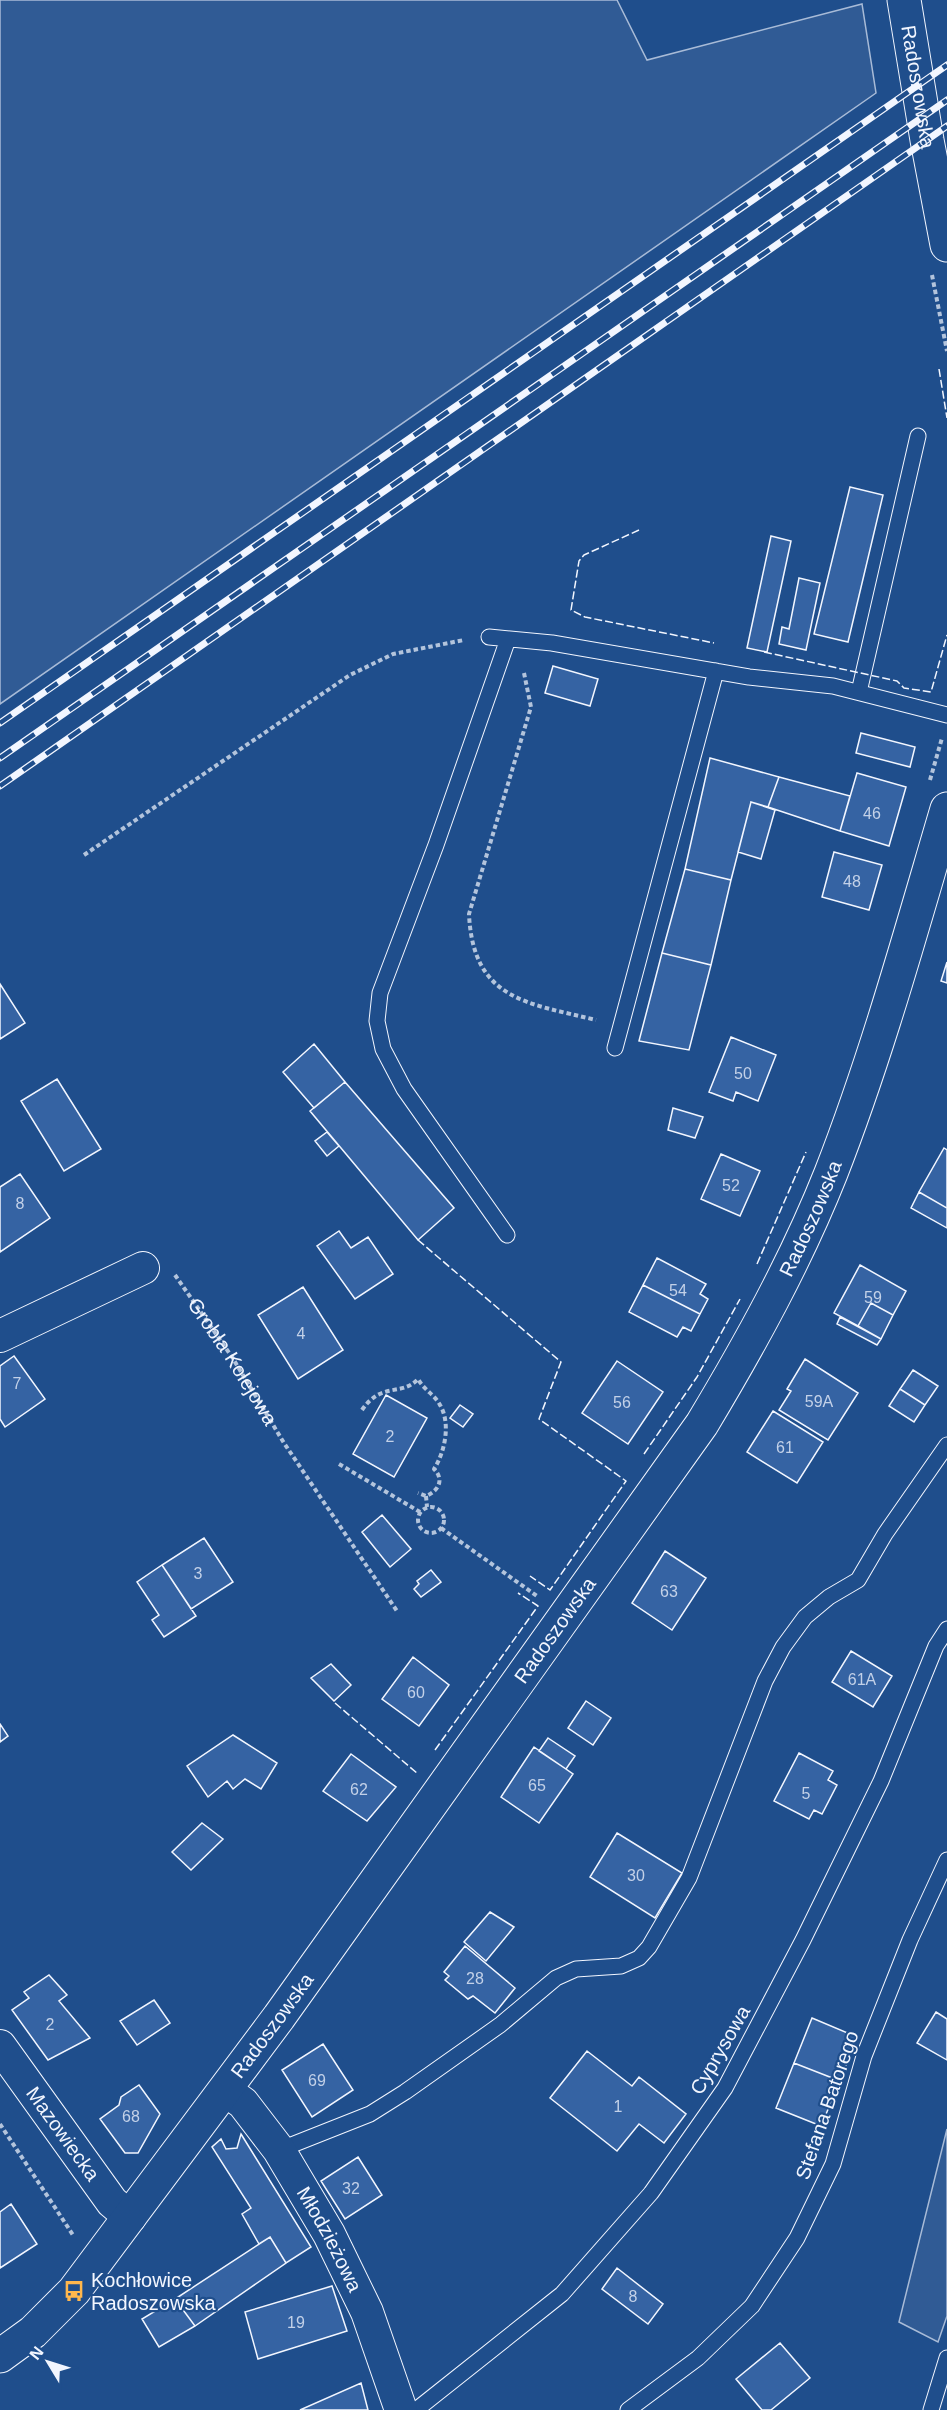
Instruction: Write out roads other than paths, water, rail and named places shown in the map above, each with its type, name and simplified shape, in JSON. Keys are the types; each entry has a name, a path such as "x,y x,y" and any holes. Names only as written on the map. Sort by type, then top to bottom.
{"street":[{"name":"Radoszowska","path":"904,0 947,245"},
{"name":"Radoszowska","path":"0,2356 33,2332 75,2291 225,2090 644,1509 702,1424 735,1369 791,1262 830,1175 867,1074 938,797"},
{"path":"0,1336 143,1268"},
{"name":"Mazowiecka","path":"0,2046 112,2202 130,2217"},
{"name":"Młodzieżowa","path":"225,2090 243,2103 279,2150 329,2234 367,2312 401,2410"}],"lane":[{"path":"860,692 918,436"},
{"path":"489,637 552,643 716,671 833,686 860,692 945,722"},
{"path":"507,1235 404,1089 383,1049 376,1021 380,993 436,845 508,639"},
{"path":"615,1048 716,671"},
{"path":"279,2150 370,2114 500,2025 556,1978 576,1969 621,1966 639,1958 649,1947 689,1878 765,1681 783,1647 806,1617 829,1597 858,1580 885,1534 947,1445"},
{"name":"Cyprysowa","path":"416,2410 562,2295 651,2193 725,2088 803,1940 870,1802 936,1646 947,1629"},
{"name":"Stefana Batorego","path":"628,2410 698,2358 752,2306 797,2238 833,2164 864,2055 910,1940 947,1860"},
{"path":"931,2410 947,2358"}],"railway":[{"path":"0,723 947,65"},
{"path":"0,758 947,100"},
{"path":"0,786 947,126"}],"place":[{"name":"Kochłowice Radoszowska","path":"74,2291"}]}
